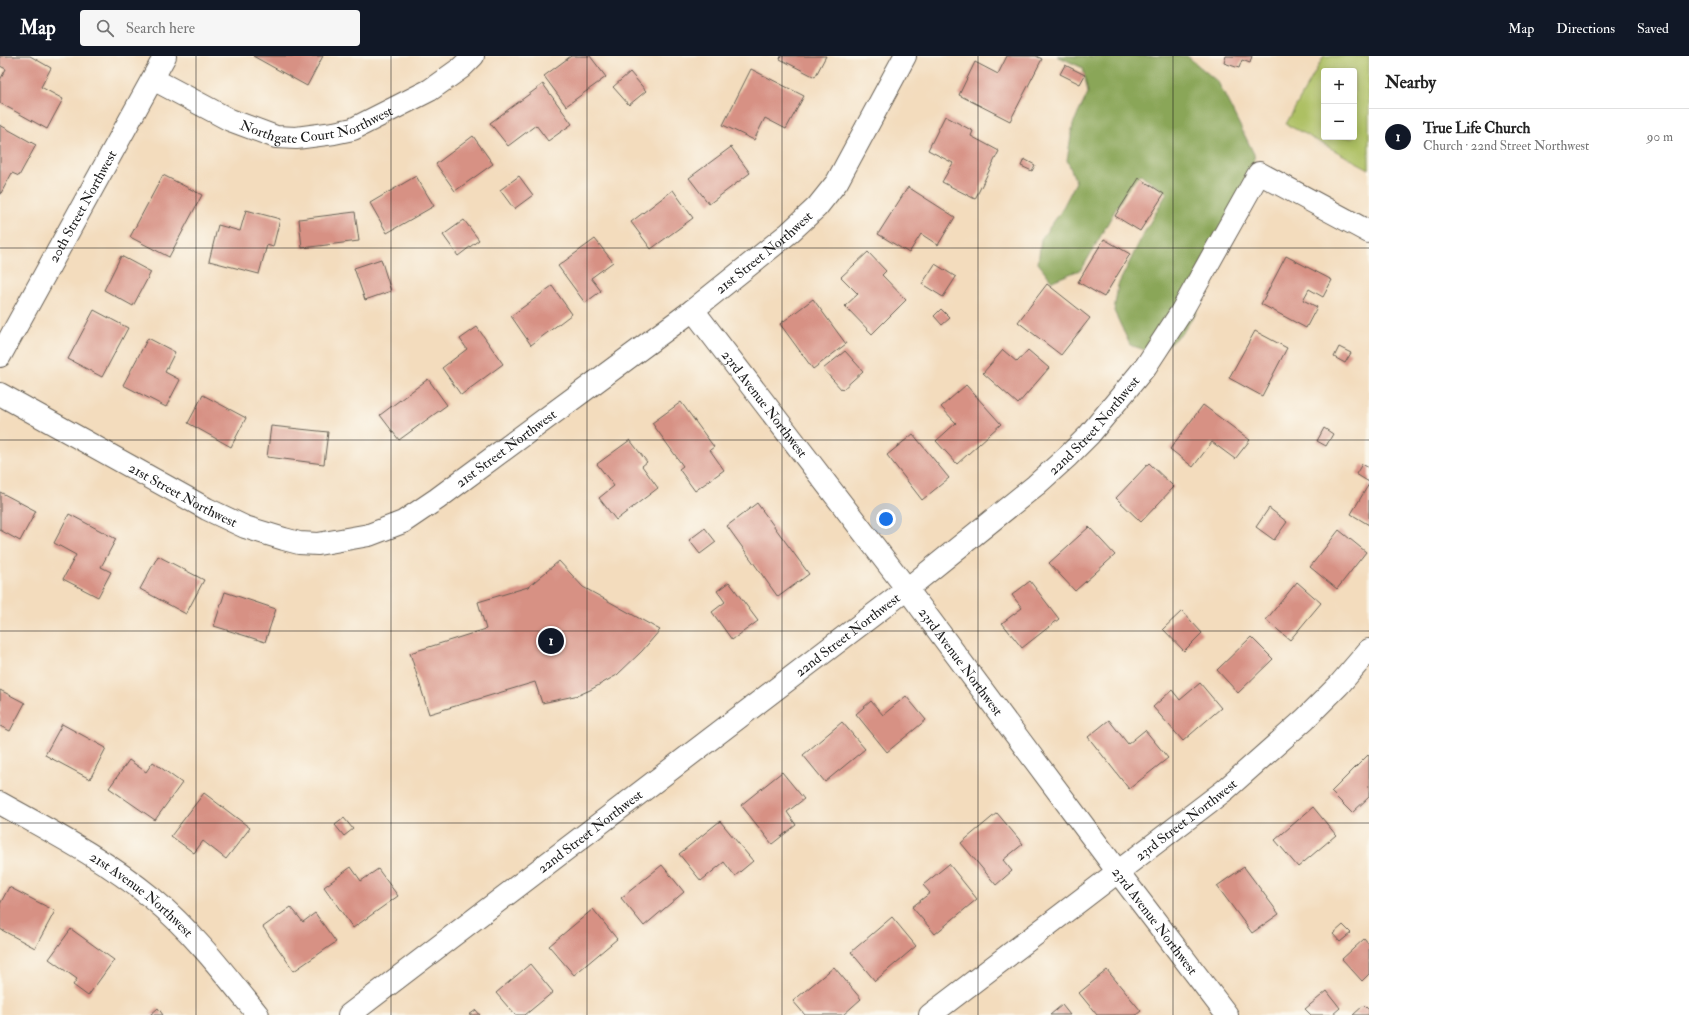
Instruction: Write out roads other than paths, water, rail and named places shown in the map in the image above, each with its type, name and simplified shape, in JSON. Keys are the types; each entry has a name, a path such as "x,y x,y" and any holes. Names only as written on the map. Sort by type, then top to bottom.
{"street":[{"name":"20th Street Northwest","path":"0,356 165,56"},
{"name":"Northgate Court Northwest","path":"153,79 230,120 276,137 296,138 353,129 430,90 461,68 473,56"},
{"name":"21st Street Northwest","path":"0,394 207,509 245,527 299,543 318,544 369,535 403,522 437,499 693,310 789,233 817,208 837,182 905,56"},
{"name":"22nd Street Northwest","path":"349,1015 907,589 1036,485 1089,435 1146,366 1180,314 1259,174 1369,232"},
{"name":"23rd Avenue Northwest","path":"693,310 907,589 1118,872 1227,1015"},
{"name":"23rd Street Northwest","path":"930,1015 1225,790 1305,719 1369,650"},
{"name":"21st Avenue Northwest","path":"0,803 99,859 130,880 182,926 214,960 258,1015"}],"place":[{"name":"True Life Church","path":"551,641"}]}
